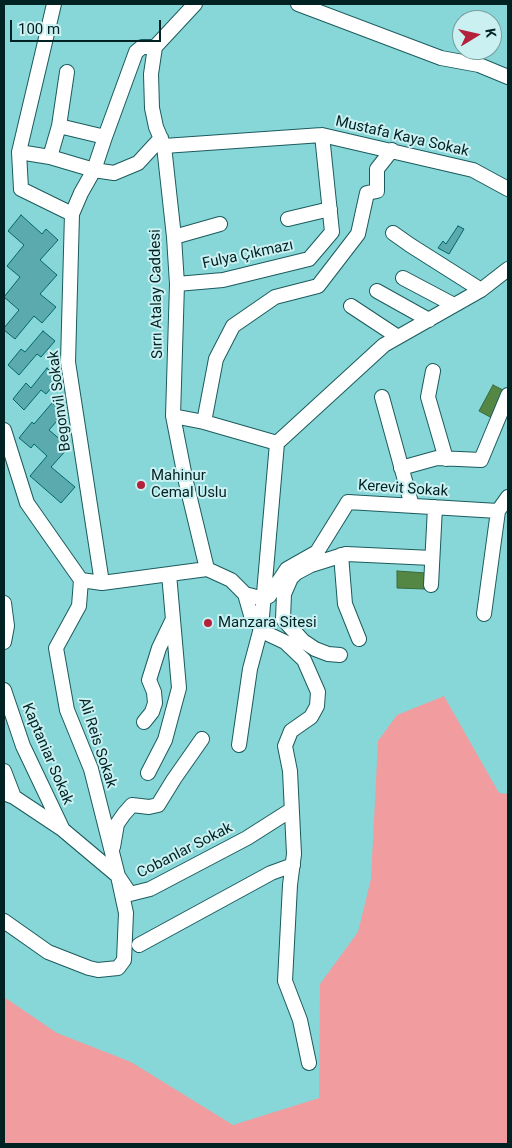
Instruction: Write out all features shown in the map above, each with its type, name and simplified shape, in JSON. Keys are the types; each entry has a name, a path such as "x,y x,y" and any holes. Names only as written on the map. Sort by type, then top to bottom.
{"street":[{"path":"54,4 19,152 21,189 72,214 94,170 136,52 142,48 155,47 195,4"},
{"path":"298,4 441,58 478,65 508,78"},
{"name":"Sırrı Atalay Caddesi","path":"155,47 151,74 152,108 156,127 163,142 174,237 176,284 173,416 206,569"},
{"path":"50,158 59,126 67,72"},
{"path":"59,126 105,137"},
{"name":"Mustafa Kaya Sokak","path":"163,142 322,135 473,170 508,189"},
{"name":"Fulya Çıkmazı","path":"176,284 223,280 309,259 332,232 322,135"},
{"path":"19,152 114,173 138,163 163,142"},
{"path":"204,422 216,359 233,326 275,297 318,286 358,234 367,193 377,192 377,169 392,150"},
{"path":"288,219 330,209"},
{"name":"Begonvil Sokak","path":"72,214 68,362 102,582"},
{"path":"174,237 220,224"},
{"path":"392,233 481,290"},
{"path":"319,246 341,254"},
{"path":"239,745 250,669 261,628 277,443 384,345 481,290 508,269"},
{"path":"403,278 454,305"},
{"path":"377,291 429,320"},
{"path":"351,306 398,337"},
{"path":"433,371 428,397 446,459"},
{"path":"401,468 437,458 481,460 508,395"},
{"path":"382,397 412,506"},
{"path":"173,416 204,422 277,443"},
{"path":"4,430 27,503 81,580 102,582 206,569 231,580 245,594 264,600"},
{"path":"484,614 498,511 508,497"},
{"name":"Kerevit Sokak","path":"264,600 269,596 287,569 317,552 348,502 498,511"},
{"path":"431,585 435,507"},
{"path":"340,655 328,654 315,649 304,641 283,619 284,594 291,578 311,565 346,554 432,558"},
{"path":"342,555 345,604 359,639"},
{"path":"148,773 165,740 179,688 169,574"},
{"name":"Ali Reis Sokak","path":"4,921 48,952 98,970 118,968 124,960 126,913 118,876 91,769 67,710 56,648 80,606 81,580"},
{"path":"245,594 251,615 261,628 268,634 285,642 304,660 318,692 317,706 310,717 291,731 285,746 290,770 294,854 290,884 285,981 300,1020 309,1063"},
{"path":"4,603 6,626 4,642"},
{"path":"261,628 283,619"},
{"path":"144,722 152,712 155,703 154,692 149,680 159,648 172,621"},
{"name":"Kaptaniar Sokak","path":"4,690 23,746 62,829"},
{"path":"112,852 117,824 124,814 132,805 158,805 202,740"},
{"path":"4,771 9,795"},
{"name":"Cobanlar Sokak","path":"9,795 62,829 118,876 130,894 150,889 247,838 291,810"},
{"path":"139,945 271,873 293,865"}],"shaded area":[{"path":"493,385 505,391 492,418 479,411"},
{"path":"397,571 426,573 425,589 397,588"},
{"path":"444,696 499,793 508,794 508,1144 4,1144 4,997 57,1033 131,1062 233,1125 319,1098 320,984 358,932 371,879 378,741 397,715"}],"building":[{"path":"21,215 42,234 46,229 58,240 40,260 57,275 40,294 56,307 42,323 34,316 15,339 4,328 19,310 4,297 20,277 7,266 24,245 8,231"},
{"path":"458,226 464,229 449,254 438,248 443,241 446,244"},
{"path":"43,331 55,341 41,357 37,354 19,375 8,365 21,349 25,352"},
{"path":"47,368 59,379 46,394 41,390 24,410 13,399 26,383 31,388"},
{"path":"52,403 64,413 49,430 69,447 51,467 75,487 61,503 30,476 47,456 34,444 31,448 19,438 32,422 34,424"}],"place":[{"name":"Mahinur Cemal Uslu","path":"141,485"},
{"name":"Manzara Sitesi","path":"208,623"}]}
